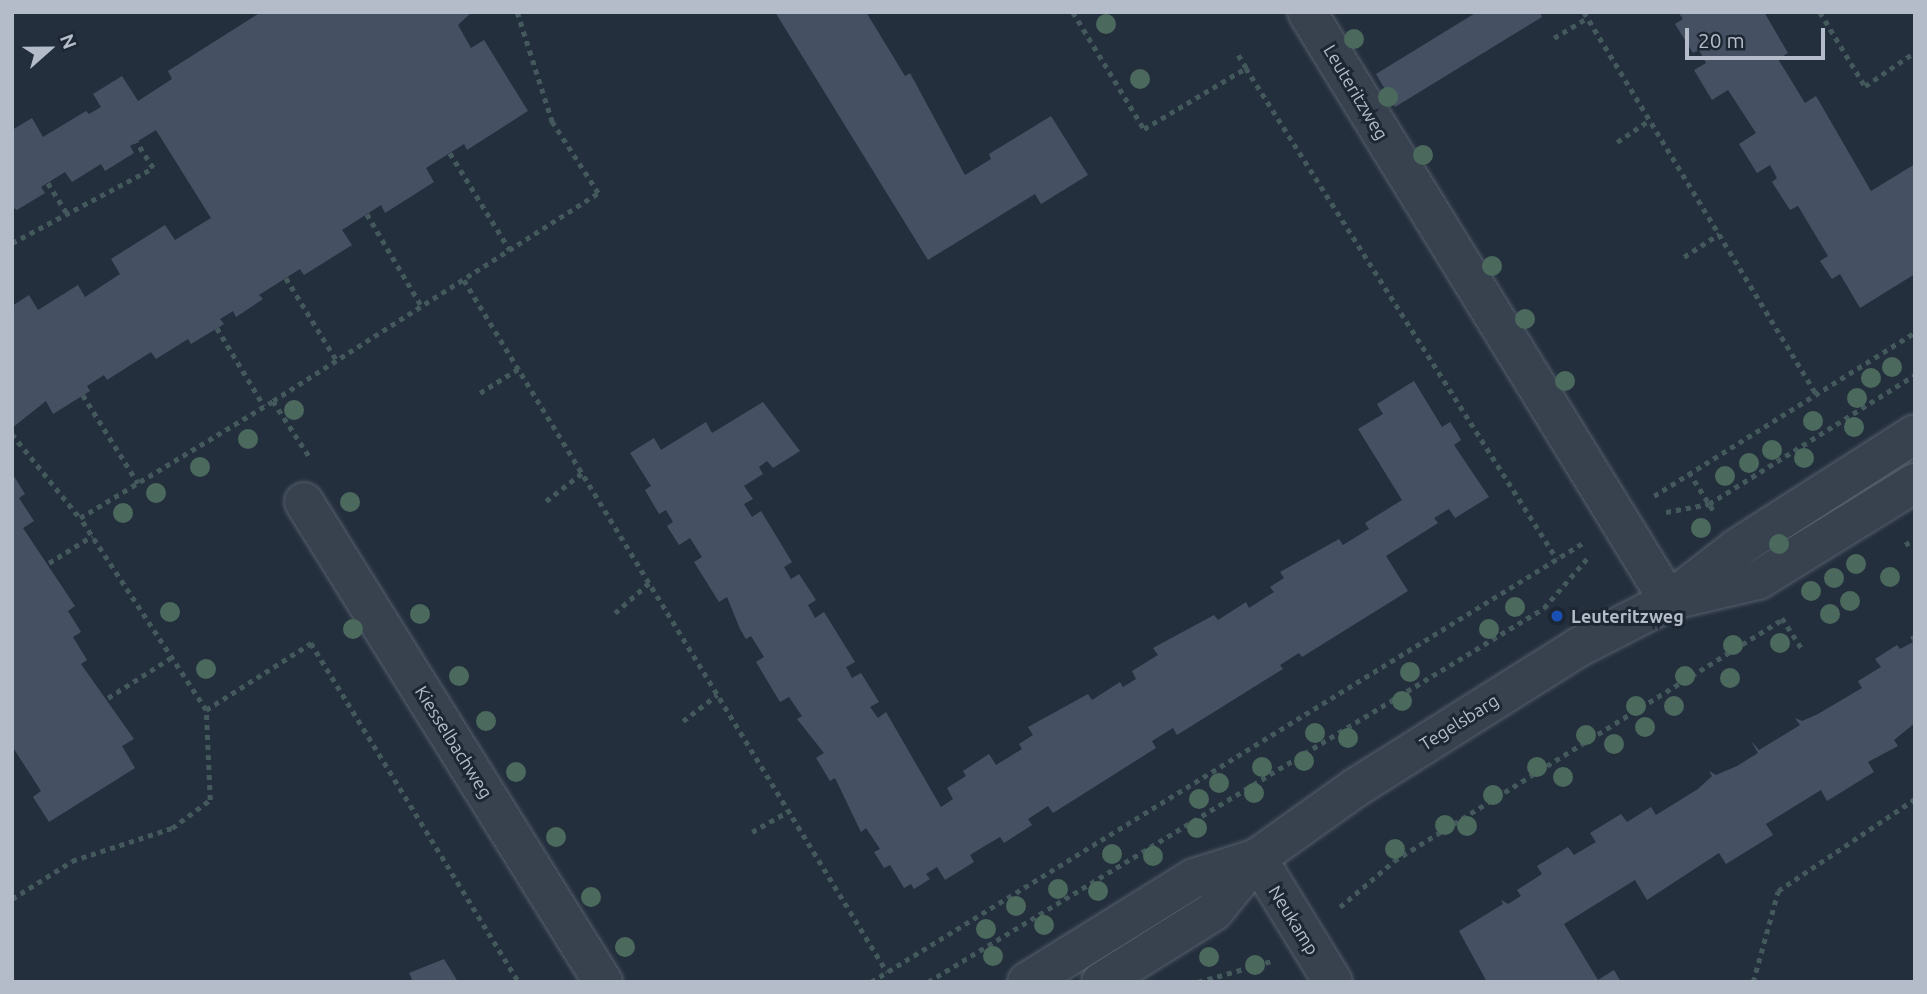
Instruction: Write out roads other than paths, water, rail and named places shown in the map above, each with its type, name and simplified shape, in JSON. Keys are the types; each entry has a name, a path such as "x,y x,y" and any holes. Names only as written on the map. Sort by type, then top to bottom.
{"street":[{"name":"Leuteritzweg","path":"1307,12 1669,601"},
{"name":"Tegelsbarg","path":"1101,982 1214,911 1257,858 1355,788 1567,654 1669,601 1737,548 1915,434"},
{"name":"Tegelsbarg","path":"1669,601 1758,580 1915,483"},
{"name":"Kiesselbachweg","path":"304,502 603,982"},
{"name":"Tegelsbarg","path":"1027,982 1194,878 1257,858"},
{"name":"Neukamp","path":"1257,858 1323,967"}],"place":[{"name":"Leuteritzweg","path":"1557,616"}]}
